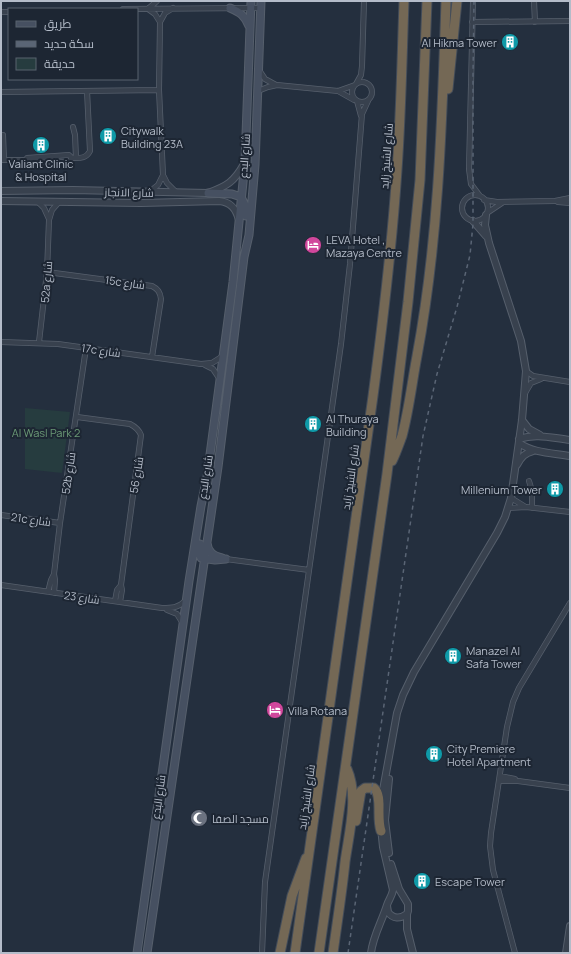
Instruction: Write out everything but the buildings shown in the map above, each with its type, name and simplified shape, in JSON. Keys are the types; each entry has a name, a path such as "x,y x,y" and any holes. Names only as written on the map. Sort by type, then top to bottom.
{"highway":[{"name":"شارع الشيخ زايد","path":"295,953 374,396 385,306 401,107 404,1"},
{"path":"319,953 387,474 408,302 419,194 427,1"},
{"path":"387,474 403,431 424,318 435,231 442,122 446,1"},
{"path":"442,122 450,76 457,1"},
{"path":"333,953 345,873 353,790 352,781 346,767"},
{"path":"345,873 355,834 360,794 365,788 374,788 379,795 378,818 381,831"},
{"path":"280,953 293,891 310,850"}],"main road":[{"name":"شارع البدع","path":"137,953 187,599 201,506 207,477 223,356 245,162 251,5"},
{"name":"شارع البدع","path":"147,953 218,467 244,256 249,235 254,175 261,5"},
{"path":"230,8 240,13 246,19 250,28"},
{"path":"208,193 232,194 241,197 244,202 246,210 243,246 244,256"},
{"path":"201,506 203,519 198,552 200,557 204,560 226,559"},
{"path":"207,542 208,549 213,555 226,559"},
{"path":"156,817 160,818 161,822 159,843 161,851"}],"street":[{"path":"147,8 153,5 156,1"},
{"path":"362,124 360,109 352,92 361,75 364,1"},
{"path":"371,953 379,927 393,893 393,887 383,847 381,831 381,802 399,704 410,678 492,541 508,508 516,468 525,393 526,371 521,341 489,243 485,225 487,204 471,184 469,169 473,1"},
{"path":"534,1 535,22"},
{"path":"138,8 230,8 261,5"},
{"path":"147,8 155,14 160,22"},
{"path":"149,192 158,185 163,175 159,90 160,22 164,13 172,8"},
{"path":"472,22 570,21"},
{"path":"259,70 268,81 277,85"},
{"path":"262,953 265,882 341,344 350,264 363,110 372,94 371,87 364,82 338,91"},
{"path":"258,91 277,85 338,91 362,103 368,101"},
{"path":"1,92 159,90"},
{"path":"3,135 3,160 69,162 74,158 84,158 90,151 87,91"},
{"path":"73,127 76,135 74,158"},
{"name":"شارع الانجاز","path":"1,191 73,190 208,193 225,187 232,182 245,162"},
{"path":"163,175 176,192"},
{"path":"489,243 484,233 473,221 469,220 462,214 462,205 467,198 476,195 492,202 555,201 570,203"},
{"path":"555,201 570,198"},
{"name":"شارع الانجاز","path":"1,201 141,204 219,201 225,202 234,208 239,221"},
{"path":"37,202 44,208 49,220"},
{"name":"52a شارع","path":"39,342 47,272 49,220 52,210 59,202"},
{"path":"473,221 480,220 486,214 505,202"},
{"name":"15c شارع","path":"47,272 152,286 156,288 159,291 161,299 152,357"},
{"name":"17c شارع","path":"1,342 39,342 202,364 212,363 223,356"},
{"name":"52b شارع","path":"54,593 54,574 60,523 86,348"},
{"name":"17c شارع","path":"202,364 213,369 219,378"},
{"path":"526,371 530,375 570,382"},
{"path":"525,393 531,383 545,378"},
{"name":"شارع 56","path":"76,417 130,424 135,426 141,435 120,602"},
{"path":"522,420 529,428 541,435"},
{"path":"519,441 530,436 541,435 570,440"},
{"path":"519,441 524,447 568,455"},
{"path":"516,468 522,456 535,450"},
{"path":"529,480 532,491 532,508"},
{"path":"511,498 526,507"},
{"path":"508,508 526,507 570,512"},
{"name":"21c شارع","path":"1,515 60,523"},
{"path":"226,559 309,570"},
{"name":"52b شارع","path":"48,592 54,574"},
{"name":"شارع 23","path":"1,585 162,608 176,608 181,606 187,599"},
{"name":"شارع 56","path":"115,601 118,588 121,585"},
{"path":"515,953 493,870 490,852 491,833 508,722 515,697 521,683 570,603"},
{"name":"شارع 23","path":"162,608 177,614 184,625"},
{"path":"393,738 386,803 386,829 391,864 399,889 408,904 408,934 413,953"},
{"path":"500,778 570,788"},
{"path":"391,898 398,896 404,898"},
{"path":"387,906 388,912 395,917 408,934"},
{"path":"379,927 385,921 395,917 401,918 407,914"},
{"path":"566,953 570,926"}],"green space":[{"name":"Al Wasl Park 2","path":"25,408 70,412 62,473 25,469"}],"railway":[{"path":"348,953 423,436 437,374 457,307 470,255 473,224 474,1"}],"place":[{"name":"Al Hikma Tower","path":"510,42"},
{"name":"Citywalk Building 23A","path":"108,136"},
{"name":"Valiant Clinic & Hospital","path":"41,145"},
{"name":"LEVA Hotel , Mazaya Centre","path":"313,245"},
{"name":"Al Thuraya Building","path":"313,424"},
{"name":"Millenium Tower","path":"555,489"},
{"name":"Manazel Al Safa Tower","path":"453,656"},
{"name":"Villa Rotana","path":"275,710"},
{"name":"City Premiere Hotel Apartment","path":"434,754"},
{"name":"مسجد الصفا","path":"199,818"},
{"name":"Escape Tower","path":"422,881"}]}
